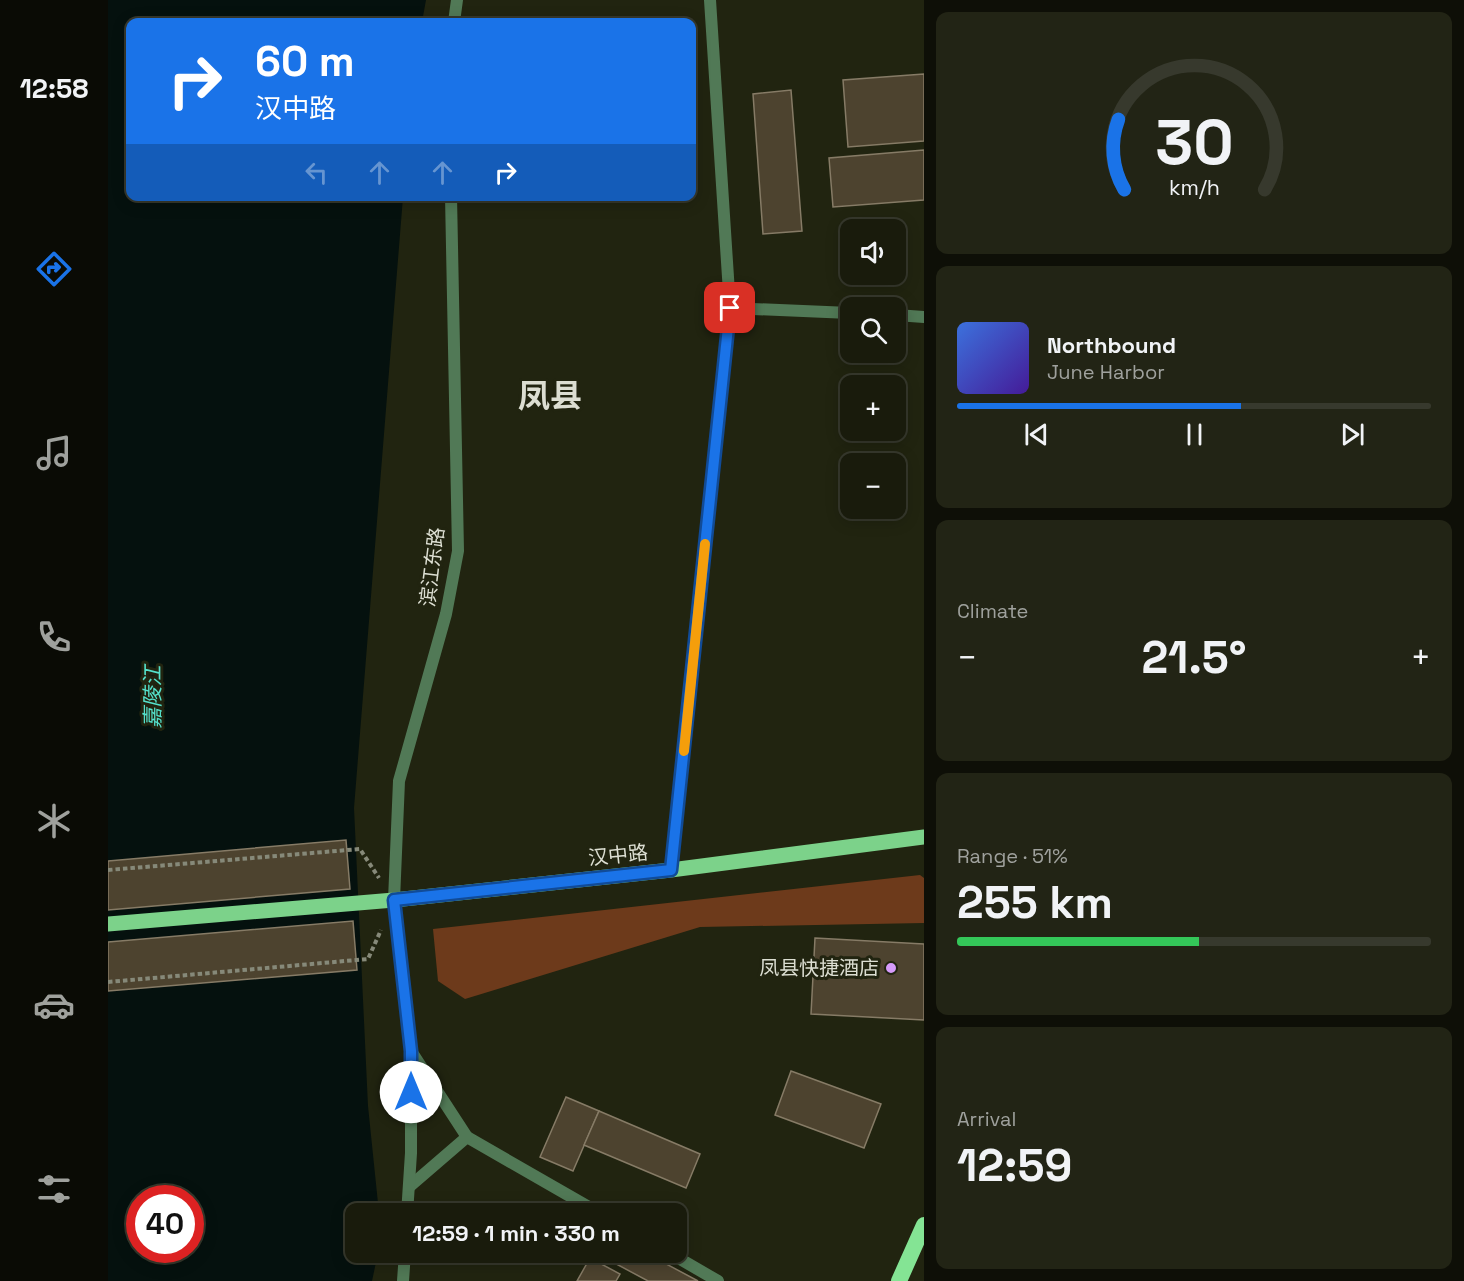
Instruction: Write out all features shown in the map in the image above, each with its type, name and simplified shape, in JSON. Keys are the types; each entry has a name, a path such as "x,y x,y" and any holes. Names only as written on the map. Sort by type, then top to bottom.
{"highway":[{"path":"899,1281 924,1225"}],"main road":[{"name":"汉中路","path":"108,924 394,900 671,870 924,837"}],"street":[{"path":"455,18 457,0"},
{"path":"671,870 730,308 710,0"},
{"name":"滨江东路","path":"408,1203 411,1051 394,900 399,781 446,614 458,550 451,201"},
{"path":"730,308 840,313"},
{"path":"906,315 924,316"},
{"path":"411,1051 467,1137 582,1203"},
{"path":"409,1187 467,1137"},
{"path":"403,1281 404,1263"},
{"path":"687,1263 718,1281"}],"path":[{"path":"108,870 360,849 394,900"},
{"path":"108,982 368,959"}],"shaded area":[{"path":"920,875 924,878 924,923 700,927 465,999 438,981 433,929"}],"water":[{"name":"嘉陵江","path":"108,0 426,0 423,18 126,18 126,201 403,201 354,808 368,1106 378,1203 345,1203 345,1263 376,1263 372,1281 108,1281"}],"building":[{"path":"924,74 924,141 848,147 843,80"},
{"path":"791,90 802,231 763,234 753,94"},
{"path":"924,150 924,200 833,207 829,158"},
{"path":"346,840 350,889 108,910 108,861"},
{"path":"353,921 357,970 108,991 108,942"},
{"path":"815,938 924,944 924,1020 811,1014"},
{"path":"791,1071 881,1104 864,1148 775,1115"},
{"path":"566,1097 599,1111 573,1171 540,1157"},
{"path":"599,1111 700,1154 686,1188 584,1145"},
{"path":"587,1263 599,1263 620,1274 616,1281 577,1281"},
{"path":"614,1263 664,1263 698,1281 648,1281"}],"slow traffic":[{"path":"684,751 705,544"}],"place":[{"name":"凤县快捷酒店","path":"891,968"}],"district":[{"name":"凤县","path":"550,396"}],"route":[{"path":"411,1092 411,1051 394,900 671,870 730,308"}]}
